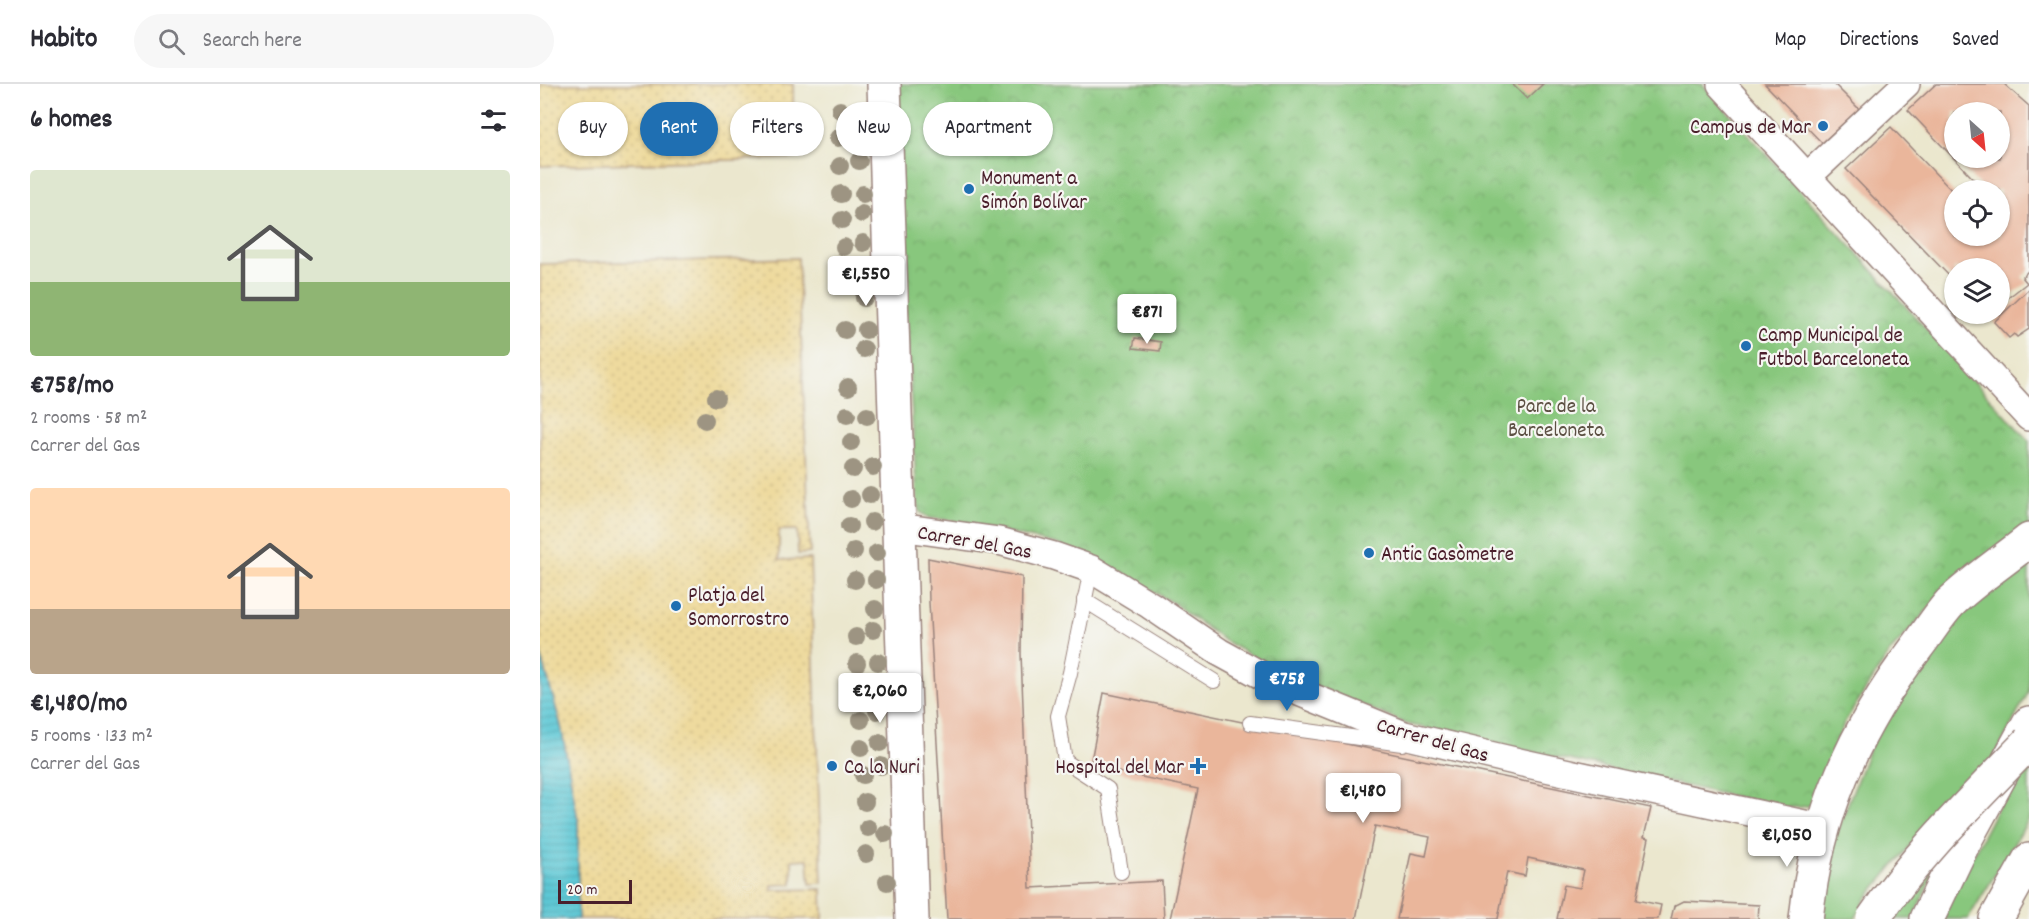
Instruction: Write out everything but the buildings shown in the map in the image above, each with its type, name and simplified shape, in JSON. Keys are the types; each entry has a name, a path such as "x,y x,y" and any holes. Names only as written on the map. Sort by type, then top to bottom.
{"main road":[{"path":"884,84 912,919"},
{"path":"1806,919 1810,879 1823,828 1836,786 1855,742 1898,672 1950,604 2029,540"},
{"path":"1927,919 1963,844 2029,723"},
{"path":"1873,919 1897,884 1963,810 2029,742"},
{"path":"1996,919 2029,860"}],"street":[{"path":"1721,84 2029,417"},
{"path":"1808,176 1906,84"},
{"name":"Carrer del Gas","path":"899,528 999,541 1091,569 1150,605 1219,652 1272,681 1404,735 1503,759 1823,828"}],"lane":[{"path":"1091,569 1070,673 1058,716 1065,761 1108,789 1121,872"},
{"path":"1084,600 1214,681"},
{"path":"1250,723 1503,759"}],"green space":[{"name":"Parc de la Barceloneta","path":"892,84 1702,84 2029,441 2029,529 1937,599 1890,652 1844,723 1825,776 1823,794 1812,805 1786,808 1407,724 1277,670 1225,641 1173,603 1118,570 1057,544 949,520 929,518 920,512 917,498 896,156 911,156 911,102 893,102"},
{"path":"2029,558 2029,691 1993,760 1920,834 1866,899 1855,919 1819,919 1831,848 1877,728 1947,631 1985,591"},
{"path":"2029,768 2029,819 1968,919 1940,919 2009,786"},
{"path":"1941,856 1913,919 1890,919"}],"sand":[{"path":"540,84 793,84 793,102 730,102 730,156 794,156 794,158 540,166"},
{"name":"Platja del Somorrostro","path":"798,258 810,553 798,554 797,530 779,530 779,560 810,559 822,883 810,884 808,859 792,860 792,884 772,885 772,890 822,889 823,919 578,919 578,820 561,726 540,651 540,264"}],"water":[{"path":"540,651 561,726 578,820 578,919 540,919"}],"place":[{"name":"Campus de Mar","path":"1823,126"},
{"name":"Monument a Simón Bolívar","path":"969,189"},
{"name":"Camp Municipal de Futbol Barceloneta","path":"1746,346"},
{"name":"Antic Gasòmetre","path":"1369,553"},
{"name":"Platja del Somorrostro","path":"676,606"},
{"name":"Ca la Nuri","path":"832,766"},
{"name":"Hospital del Mar","path":"1198,766"}]}
